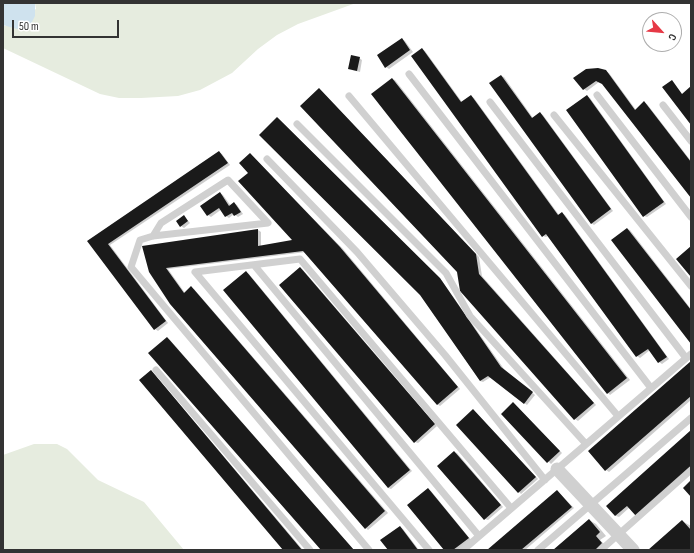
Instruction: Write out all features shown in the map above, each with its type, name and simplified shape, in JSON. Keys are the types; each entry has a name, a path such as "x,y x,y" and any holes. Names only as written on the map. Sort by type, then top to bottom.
{"street":[{"path":"557,469 633,550"}],"lane":[{"path":"410,74 651,388"},
{"path":"597,95 691,217"},
{"path":"349,96 618,416"},
{"path":"463,550 689,356 490,102"},
{"path":"663,105 691,141"},
{"path":"554,115 691,286"},
{"path":"297,124 446,273 470,316 586,444"},
{"path":"267,159 357,252 445,355 545,480"},
{"path":"153,236 160,223 228,180 268,223 153,236 140,240 131,267 369,550"},
{"path":"429,550 195,272 300,259 511,508"},
{"path":"254,265 479,536"},
{"path":"156,370 310,550"},
{"path":"538,550 691,418"},
{"path":"601,550 691,470"}],"shaded area":[{"path":"35,3 356,3 298,24 277,35 258,49 232,73 200,90 178,96 119,98 100,94 3,48 3,25 6,26 36,9"},
{"path":"34,444 57,444 67,449 98,480 144,502 184,550 3,550 3,455"}],"water":[{"path":"3,3 35,3 35,16 32,22 25,28 17,29 3,25"}],"building":[{"path":"402,38 410,50 385,68 377,55"},
{"path":"422,48 461,102 471,95 558,215 562,212 667,357 658,363 648,349 636,357 546,234 542,237 411,56"},
{"path":"351,55 360,57 357,71 348,69"},
{"path":"598,68 606,70 635,110 644,101 691,162 691,198 602,84 596,81 583,90 573,78 586,69"},
{"path":"501,75 532,118 540,112 611,209 591,224 489,83"},
{"path":"392,78 627,378 607,394 371,94"},
{"path":"672,80 682,94 691,86 691,125 662,87"},
{"path":"319,88 476,254 479,274 594,403 574,420 460,291 457,272 300,106"},
{"path":"587,95 664,202 643,217 566,110"},
{"path":"277,117 440,278 501,367 533,392 524,404 488,376 480,381 420,295 259,135"},
{"path":"219,151 228,163 108,244 166,321 154,330 87,241"},
{"path":"250,153 340,247 458,387 437,405 303,251 166,268 184,293 191,286 385,511 365,529 170,304 149,272 142,246 258,229 258,246 292,240 238,181 248,173 239,163"},
{"path":"220,192 229,206 234,202 241,212 234,216 232,213 225,217 219,208 207,216 200,206"},
{"path":"184,215 188,221 180,227 176,221"},
{"path":"627,228 691,310 691,344 611,240"},
{"path":"691,246 691,277 676,259"},
{"path":"300,267 435,424 414,443 279,285"},
{"path":"246,271 410,470 388,488 223,290"},
{"path":"167,337 354,550 321,550 148,353"},
{"path":"691,361 691,396 605,471 588,451"},
{"path":"151,370 302,550 283,550 139,380"},
{"path":"513,402 560,451 547,463 501,414"},
{"path":"473,409 536,477 518,493 456,425"},
{"path":"691,430 691,467 636,516 627,506 615,516 606,506"},
{"path":"454,451 501,505 484,520 437,466"},
{"path":"691,480 691,497 683,488"},
{"path":"428,488 469,538 453,550 444,550 407,505"},
{"path":"557,490 572,507 521,550 487,550"},
{"path":"589,519 600,532 596,536 602,543 595,550 553,550"},
{"path":"682,520 691,530 691,550 648,550"},
{"path":"400,526 418,550 388,550 380,540"}]}
